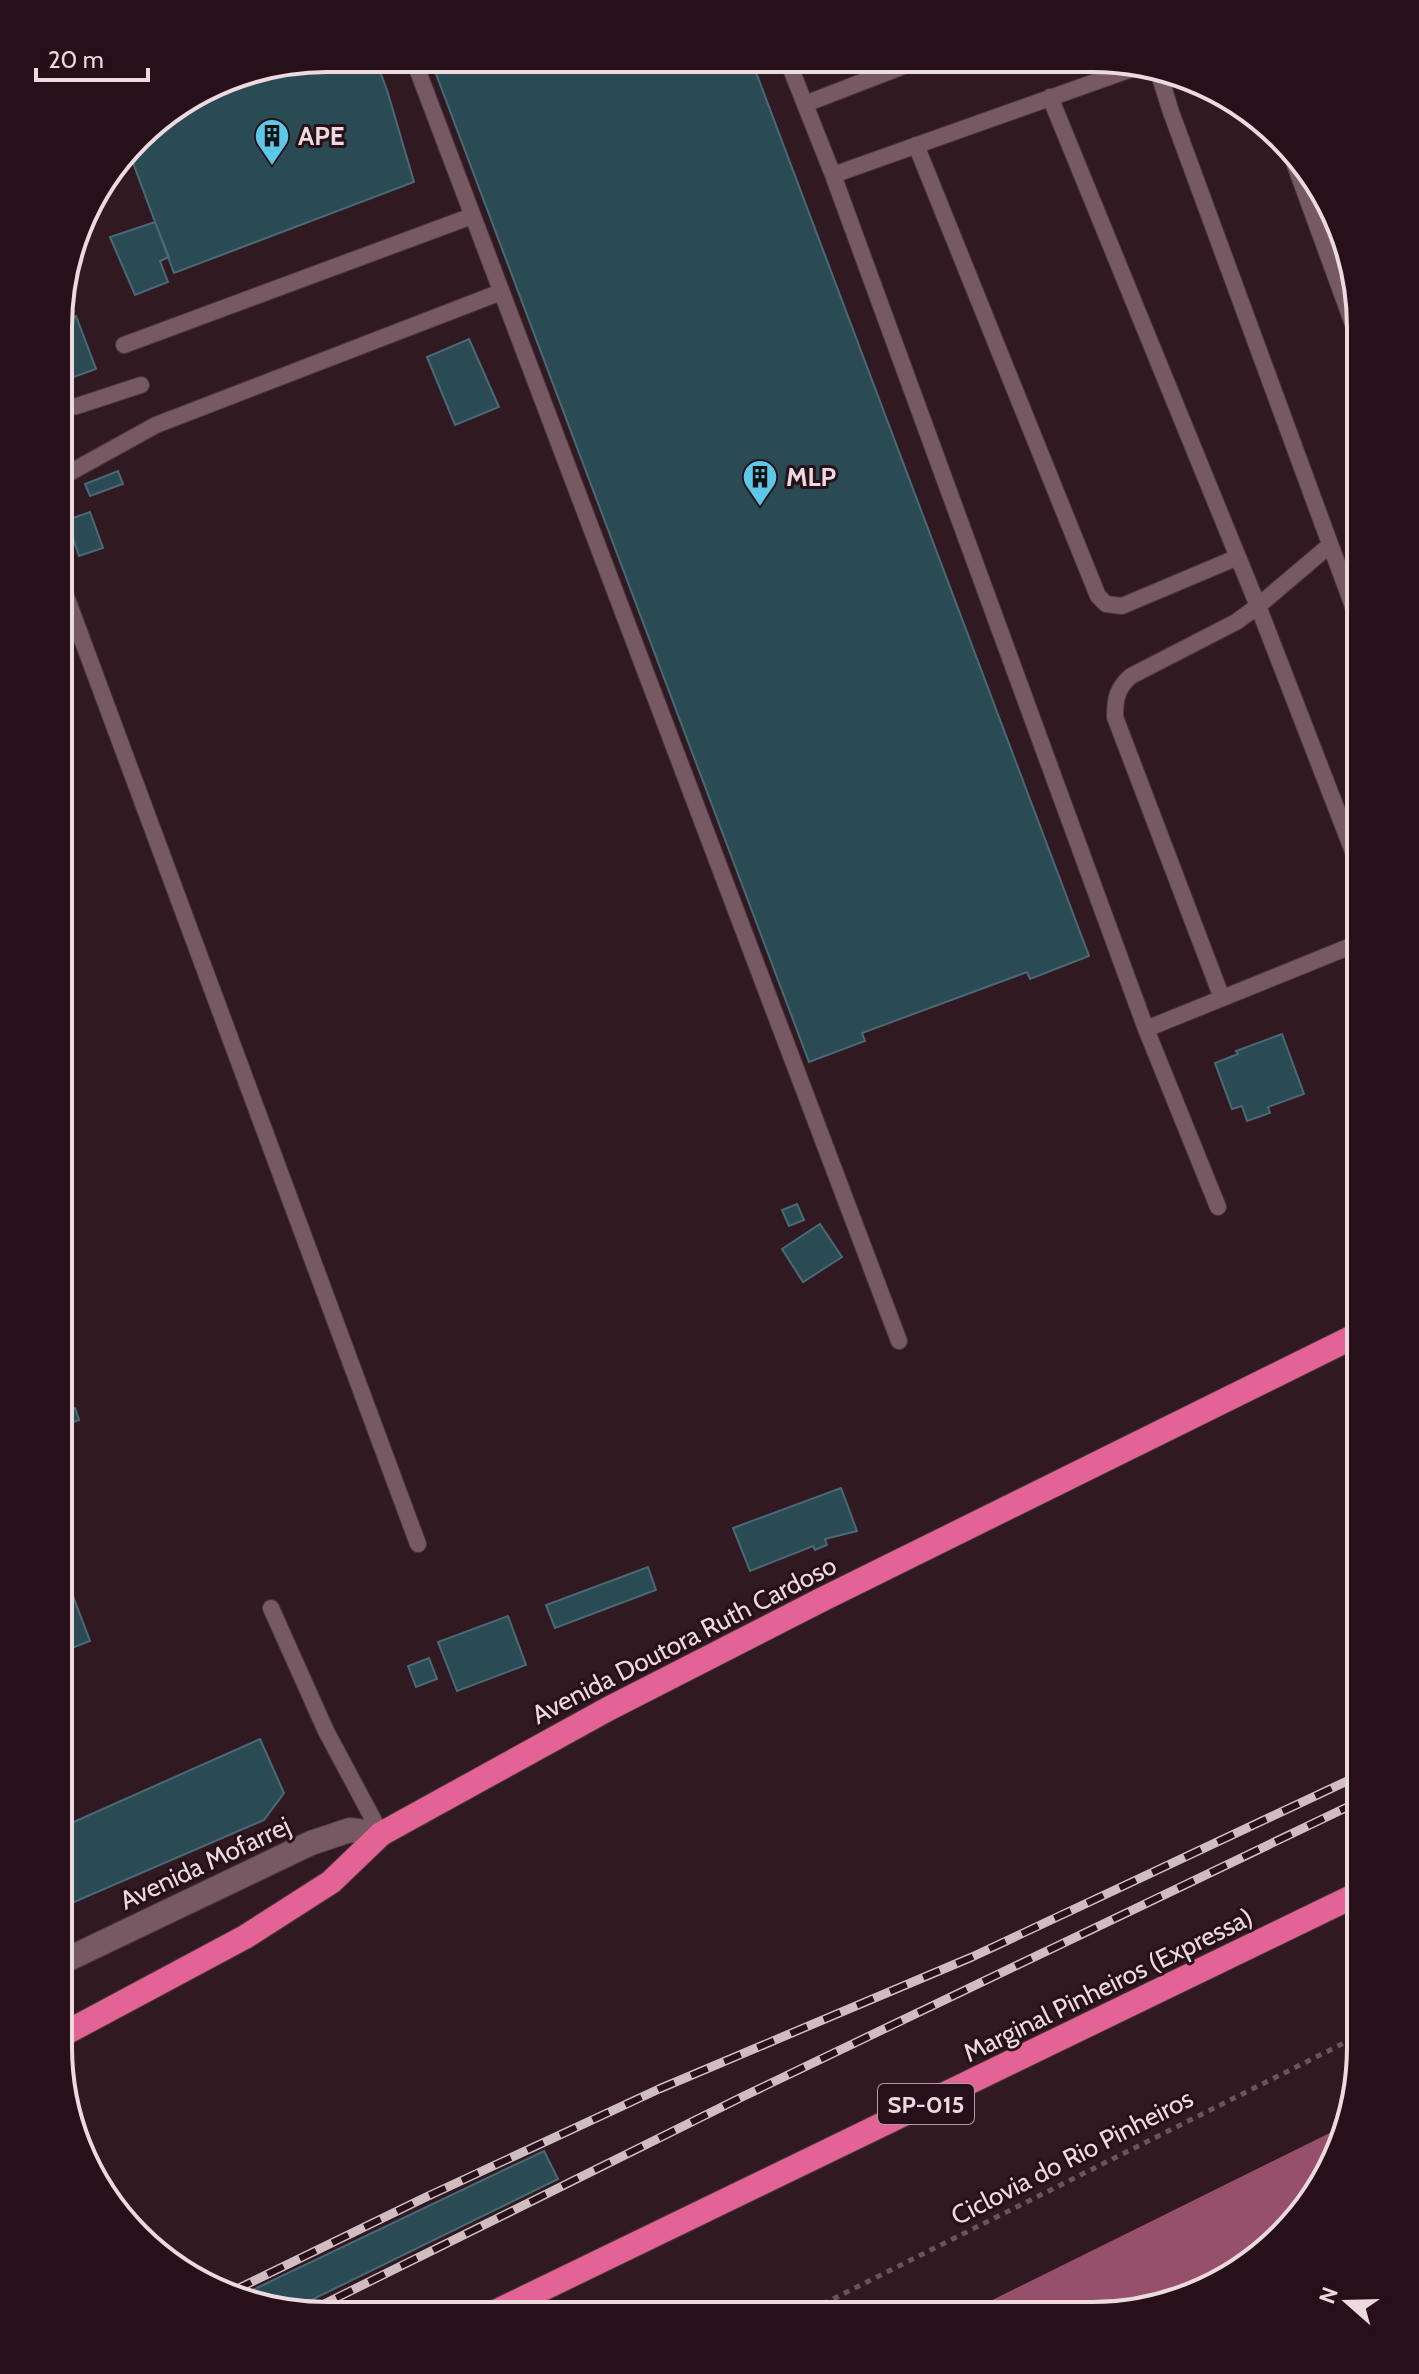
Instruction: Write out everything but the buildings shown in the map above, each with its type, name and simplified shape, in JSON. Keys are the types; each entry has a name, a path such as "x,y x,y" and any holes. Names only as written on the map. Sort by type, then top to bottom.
{"highway":[{"name":"Avenida Doutora Ruth Cardoso","path":"72,2030 245,1937 331,1882 381,1834 608,1709 1346,1340"},
{"name":"Marginal Pinheiros (Expressa)","path":"516,2302 1346,1900"}],"street":[{"name":"Avenida Mofarrej","path":"72,1957 311,1843 350,1830 381,1834"}],"lane":[{"path":"792,72 833,175 1146,1029 1218,1207"},
{"path":"805,104 887,72"},
{"path":"419,73 899,1341"},
{"path":"833,175 1118,74"},
{"path":"1162,82 1347,590"},
{"path":"1050,97 1258,606 1347,835"},
{"path":"916,145 1098,596 1106,604 1122,606 1238,557"},
{"path":"1302,183 1346,304"},
{"path":"124,345 472,216"},
{"path":"72,471 156,425 501,292"},
{"path":"72,407 141,385"},
{"path":"1222,998 1115,717 1115,701 1120,686 1131,676 1236,622 1330,545"},
{"path":"72,612 418,1544"},
{"path":"1146,1029 1347,948"},
{"path":"271,1608 326,1731 381,1834"}],"path":[{"name":"Ciclovia do Rio Pinheiros","path":"827,2302 1346,2042"}],"shaded area":[{"path":"1332,2132 1321,2160 1284,2215 1247,2249 1220,2268 1190,2283 1142,2297 1109,2301 988,2302"}],"railway":[{"path":"241,2287 659,2089 972,1957 1346,1781"},
{"path":"328,2302 744,2096 1346,1808"}],"place":[{"name":"APE","path":"272,167"},
{"name":"MLP","path":"760,508"}]}
